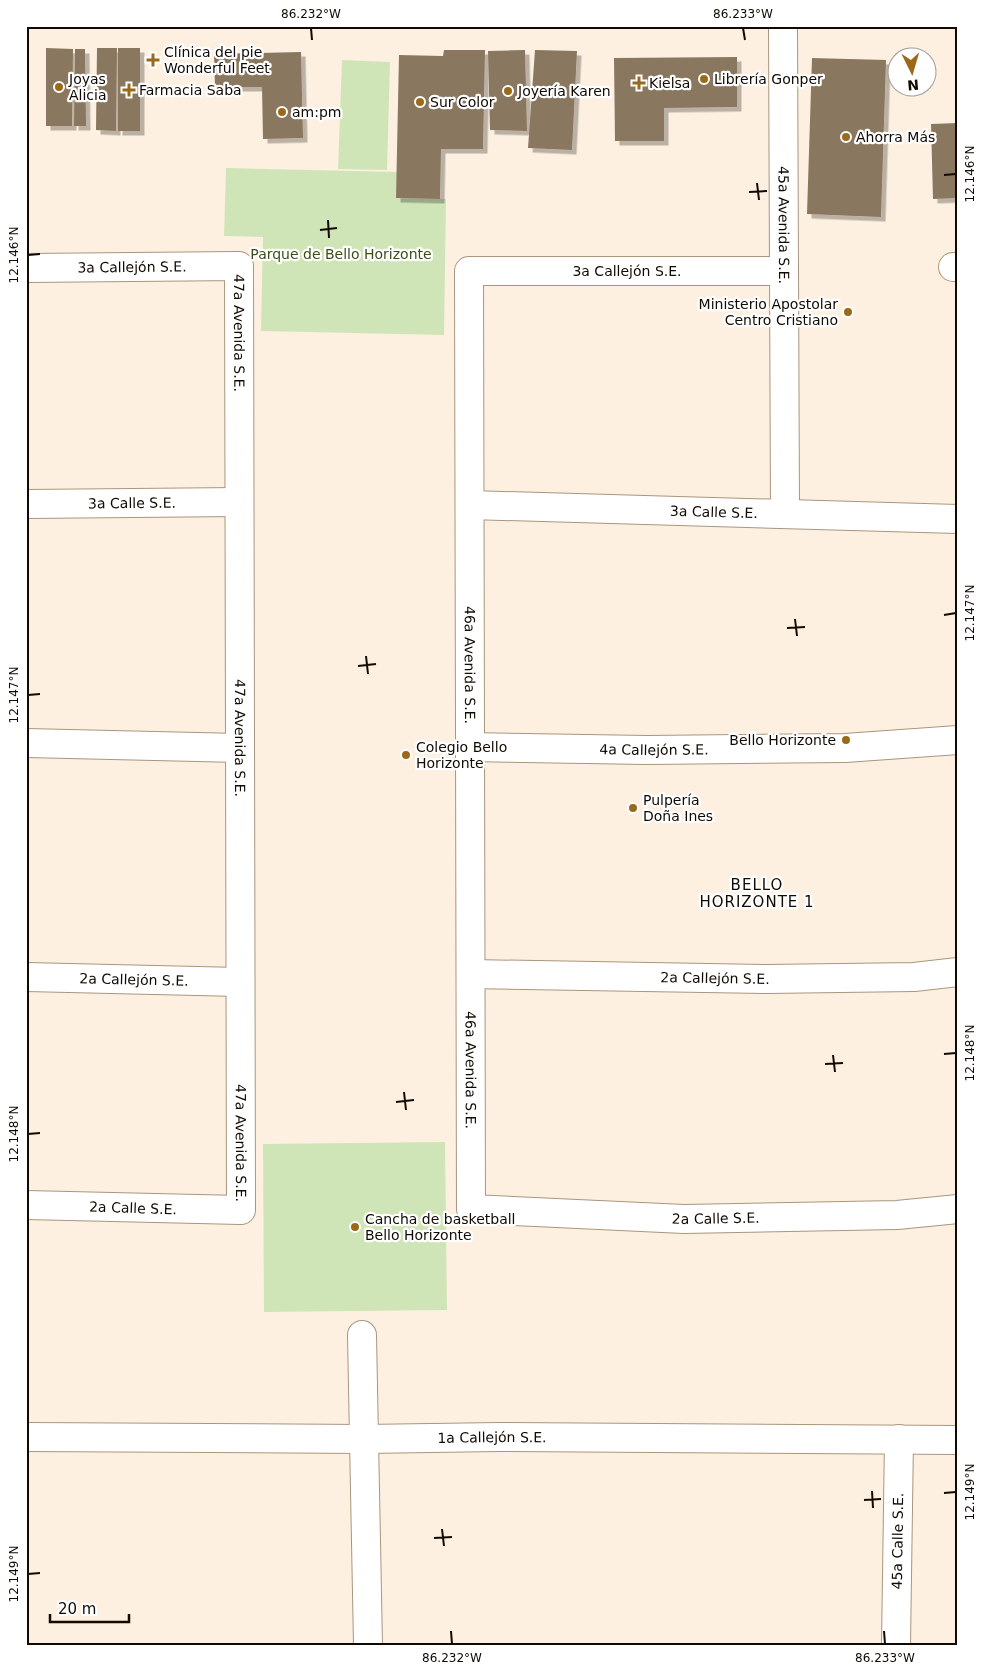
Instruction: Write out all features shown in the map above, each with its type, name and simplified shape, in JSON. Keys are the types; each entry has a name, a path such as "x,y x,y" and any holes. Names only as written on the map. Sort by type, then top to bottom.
{"street":[{"name":"45a Avenida S.E.","path":"782,26 785,514"},
{"name":"3a Callejón S.E.","path":"26,268 239,266"},
{"name":"47a Avenida S.E.","path":"239,266 241,1210"},
{"name":"3a Callejón S.E.","path":"470,271 784,271"},
{"name":"46a Avenida S.E.","path":"470,271 472,1209"},
{"name":"3a Calle S.E.","path":"26,504 239,502"},
{"name":"3a Calle S.E.","path":"470,505 958,519"},
{"name":"4a Callejón S.E.","path":"470,747 647,750 846,748 958,740"},
{"path":"26,743 240,748"},
{"name":"2a Callejón S.E.","path":"471,974 768,979 914,978 958,972"},
{"name":"2a Callejón S.E.","path":"26,977 240,982"},
{"name":"2a Calle S.E.","path":"26,1205 241,1210"},
{"name":"2a Calle S.E.","path":"472,1209 684,1219 898,1214 958,1209"},
{"path":"362,1335 368,1645"},
{"name":"1a Callejón S.E.","path":"26,1437 364,1439 498,1437 958,1440"},
{"name":"45a Calle S.E.","path":"896,1645 899,1439"}],"green space":[{"path":"342,60 390,62 387,170 338,169"},
{"name":"Parque de Bello Horizonte","path":"226,168 397,172 396,198 446,199 444,335 261,331 263,237 224,236"},
{"name":"Cancha de basketball Bello Horizonte","path":"445,1142 447,1310 264,1312 263,1144"}],"building":[{"name":"Joyas Alicia","path":"46,48 73,49 72,126 46,126"},
{"path":"97,48 117,48 116,131 96,130"},
{"name":"Farmacia Saba","path":"118,48 140,48 140,131 118,131"},
{"path":"75,49 85,49 86,126 74,126"},
{"name":"Sur Color","path":"444,50 485,50 483,149 441,149 440,199 396,198 399,55 443,56"},
{"name":"Joyería Karen","path":"525,50 527,131 490,130 488,51"},
{"path":"535,50 577,51 572,150 528,148"},
{"name":"am:pm","path":"301,52 303,138 263,139 262,87 215,87 214,54"},
{"path":"737,57 737,107 664,108 664,141 615,141 614,58"},
{"name":"Ahorra Más","path":"812,58 886,60 881,217 807,214"},
{"path":"958,123 958,198 933,199 931,124"}],"place":[{"name":"Clínica del pie Wonderful Feet","path":"153,60"},
{"name":"Librería Gonper","path":"704,79"},
{"name":"Kielsa","path":"639,83"},
{"name":"Joyas Alicia","path":"59,87"},
{"name":"Farmacia Saba","path":"129,90"},
{"name":"Joyería Karen","path":"508,91"},
{"name":"Sur Color","path":"420,102"},
{"name":"am:pm","path":"282,112"},
{"name":"Ahorra Más","path":"846,137"},
{"name":"Ministerio Apostolar Centro Cristiano","path":"848,312"},
{"name":"Bello Horizonte","path":"846,740"},
{"name":"Colegio Bello Horizonte","path":"406,755"},
{"name":"Pulpería Doña Ines","path":"633,808"},
{"name":"Cancha de basketball Bello Horizonte","path":"355,1227"}],"district":[{"name":"BELLO HORIZONTE 1","path":"757,894"}]}
